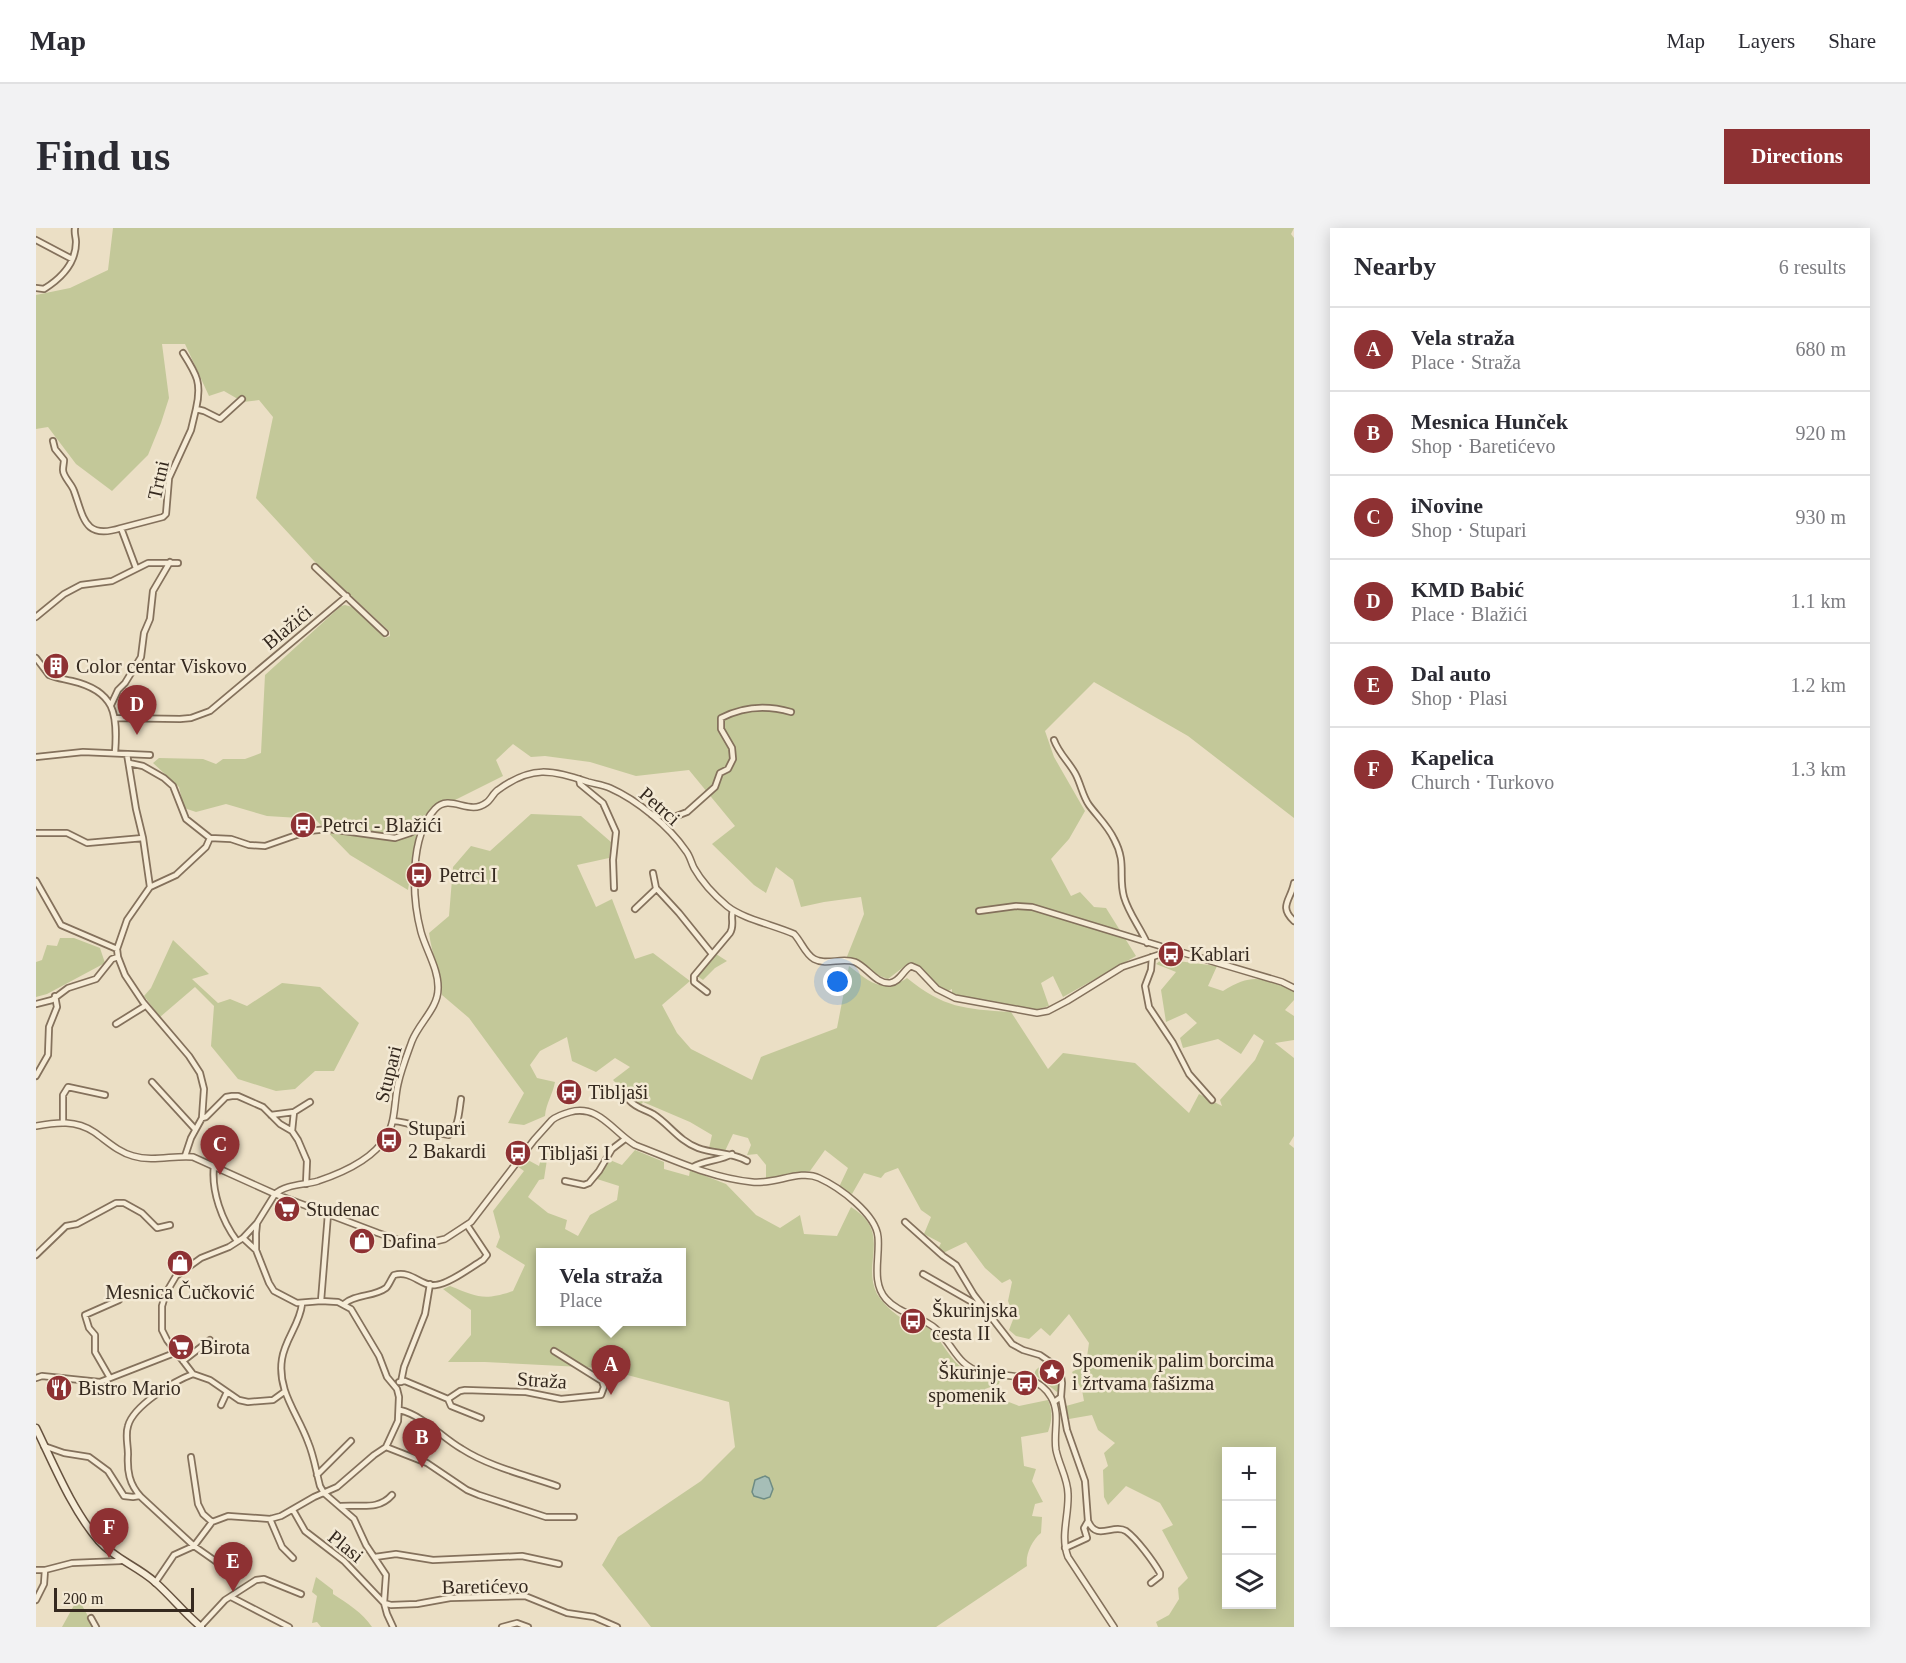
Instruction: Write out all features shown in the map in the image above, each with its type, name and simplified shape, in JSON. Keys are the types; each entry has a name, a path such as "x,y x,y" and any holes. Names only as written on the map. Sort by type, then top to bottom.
{"main road":[{"path":"36,1428 82,1517 98,1540 121,1561 155,1582 201,1627"}],"street":[{"path":"36,288 44,289 59,279 68,269 76,242 75,228"},
{"path":"36,240 72,259"},
{"name":"Trtni","path":"53,441 64,460 63,471 74,490 80,513 91,529 110,531 163,517 166,514 169,478 191,430 200,391 198,381 183,353"},
{"path":"196,409 220,419 242,399"},
{"path":"121,528 136,568"},
{"path":"111,705 118,690 141,657 142,643 150,619 153,591 170,562"},
{"path":"36,617 73,589 88,584 112,581 148,563 178,563"},
{"path":"315,567 385,633"},
{"name":"Blažići","path":"116,718 180,719 191,718 210,711 346,596"},
{"path":"36,658 49,675 85,685 103,696 111,705 116,718 115,753"},
{"path":"652,815 674,817 687,812 715,787 720,773 728,769 733,759 732,748 721,729 721,718 730,713 760,707 791,712"},
{"path":"1054,740 1060,753 1077,776 1087,803 1106,825 1117,844 1122,855 1124,897 1147,943"},
{"path":"36,757 83,752 150,755"},
{"path":"127,754 150,887"},
{"path":"129,763 143,766 173,786 186,819 210,838 231,839 249,845 265,846 308,831 329,829 395,838 411,833 424,825"},
{"name":"Petrci","path":"421,932 414,872 424,825 435,809 443,803 478,807 486,803 496,790 520,777 540,771 551,771 608,787 626,796 652,815 687,852 702,881 734,911 794,934 801,940 810,957 825,963 847,961 856,963 884,982 892,983 911,966 918,969 937,989 955,998 1037,1013 1048,1011 1067,1001 1122,967 1152,957"},
{"path":"579,779 580,784 603,804 616,832 613,860 614,888"},
{"path":"36,832 67,833 87,843 143,838"},
{"path":"185,1156 201,1118 204,1089 200,1073 189,1056 145,1006 125,975 117,949 128,920 150,887 176,875 206,847 210,838"},
{"path":"653,873 657,889 712,954"},
{"path":"36,881 61,925 117,949"},
{"path":"1294,883 1285,907 1287,914 1294,921"},
{"path":"635,909 657,889"},
{"path":"979,911 1016,906 1032,907 1160,946 1167,952"},
{"path":"707,992 693,979 696,972 733,929 732,914 734,911"},
{"name":"Stupari","path":"275,1194 282,1189 327,1178 363,1160 380,1147 388,1135 393,1121 398,1083 413,1039 423,1020 435,1005 438,989 437,975 421,932"},
{"path":"1212,1100 1189,1074 1173,1043 1149,1007 1145,986 1151,970 1152,957 1167,952 1184,953 1293,986"},
{"path":"36,1004 51,1000 68,988 96,979 112,959 118,957"},
{"path":"36,1076 48,1055 49,1027 57,1007 55,996"},
{"path":"116,1024 145,1006"},
{"path":"152,1082 195,1129"},
{"path":"63,1123 63,1095 68,1087 105,1095"},
{"path":"201,1118 206,1117 226,1097 238,1096 263,1107 280,1124 292,1131"},
{"path":"393,1121 414,1124 434,1133 449,1135 456,1124 461,1099"},
{"path":"629,1100 635,1106 658,1118 684,1141 708,1151 732,1154 747,1161"},
{"path":"271,1115 294,1112 310,1102"},
{"path":"36,1126 63,1123 83,1126 115,1148 142,1158 185,1156 194,1158 275,1194 411,1243 428,1243 445,1239 467,1225 552,1120 557,1116 575,1111 590,1111 598,1114 625,1139 636,1145 712,1175 755,1183 806,1174 816,1176 866,1212 876,1228 878,1281 890,1304 936,1329 957,1357 967,1366 980,1372 1009,1375 1034,1381 1045,1389 1054,1402 1057,1414 1056,1451 1069,1496 1065,1548 1068,1557 1114,1627"},
{"path":"294,1112 292,1131 307,1161 306,1184"},
{"path":"564,1181 584,1185 589,1183 612,1149 625,1139"},
{"path":"693,1167 703,1161 724,1158 732,1154"},
{"path":"214,1166 212,1180 227,1225 237,1241"},
{"path":"275,1194 257,1223 243,1238 222,1251 201,1258 182,1270 170,1284 162,1306 162,1330 193,1374 210,1380 239,1400 248,1402 273,1400 284,1392"},
{"path":"36,1255 66,1226 77,1224 116,1203 124,1203 142,1213 158,1228 170,1225"},
{"path":"321,1300 328,1214"},
{"path":"905,1222 956,1265 986,1310 1016,1347 1040,1355 1053,1363 1059,1371 1067,1430 1085,1481 1088,1521 1091,1528 1096,1531 1123,1530 1127,1532 1160,1573 1160,1576 1151,1583"},
{"path":"155,1582 174,1555 194,1546 212,1522 228,1516 270,1519 337,1487 386,1447 398,1421 399,1397 357,1317 344,1304 321,1300 302,1304 274,1291 256,1250 257,1223"},
{"path":"344,1304 350,1299 366,1296 387,1287 394,1275 401,1273 410,1275 436,1285 483,1260 487,1255 467,1225"},
{"path":"243,1238 256,1250"},
{"path":"923,1274 986,1310"},
{"path":"401,1382 404,1367 424,1316 430,1284"},
{"path":"110,1378 95,1352 95,1335 89,1328 85,1315 119,1300"},
{"path":"302,1304 300,1319 284,1349 281,1375 284,1392 308,1440 316,1475 324,1493 354,1519 366,1545 387,1579 384,1603 393,1627"},
{"path":"183,1360 210,1340"},
{"path":"36,1378 42,1376 93,1382 110,1378 177,1352"},
{"name":"Straža","path":"448,1399 465,1390 526,1392 561,1399 601,1395 604,1387 602,1381 554,1352"},
{"path":"193,1374 161,1391 136,1411 129,1421 127,1432 129,1479 133,1489 140,1496 194,1546 221,1565"},
{"path":"394,1385 405,1381 448,1399 451,1406 481,1418"},
{"path":"221,1405 227,1392"},
{"path":"1054,1402 1061,1397"},
{"path":"400,1410 416,1416 462,1449 479,1458 557,1486"},
{"path":"316,1475 351,1441"},
{"path":"44,1446 70,1455 89,1457 114,1479 123,1496 140,1496"},
{"path":"386,1447 427,1463 479,1495 546,1517 574,1517"},
{"path":"191,1457 198,1504 203,1514 212,1522"},
{"path":"341,1506 369,1507 386,1502 392,1495"},
{"name":"Plasi","path":"293,1510 305,1531 344,1562 384,1603"},
{"path":"270,1519 282,1547 293,1558"},
{"path":"1065,1548 1087,1538 1084,1528 1088,1521"},
{"name":"Baretićevo","path":"375,1557 396,1554 433,1560 522,1556 559,1564"},
{"path":"36,1570 72,1563 121,1561"},
{"path":"36,1600 44,1584 45,1570"},
{"path":"201,1627 217,1607 249,1583 264,1579 301,1594"},
{"name":"Baretićevo","path":"384,1603 417,1604 450,1598 525,1596 567,1614 594,1617 617,1627"},
{"path":"231,1597 289,1627"},
{"path":"91,1618 96,1627"},
{"name":"Baretićevo","path":"502,1627 517,1623 528,1627"}],"green space":[{"path":"113,228 1294,228 1291,234 1294,238 1294,818 1188,736 1094,682 1045,731 1054,757 1085,811 1069,839 1051,859 1071,896 1080,892 1094,907 1106,908 1136,956 1063,997 1053,976 1041,983 1049,1006 1034,1010 952,994 952,989 946,992 935,984 926,972 910,962 888,979 872,973 857,960 846,959 864,914 861,897 801,907 793,880 776,867 766,893 754,885 712,844 735,826 689,770 636,776 590,762 545,756 531,757 513,744 496,760 503,776 419,818 408,890 350,855 315,819 267,816 226,804 196,812 184,808 179,787 153,763 159,758 203,759 216,764 223,759 245,759 261,753 265,675 341,606 356,608 385,638 390,636 390,632 314,561 256,498 273,417 259,400 243,402 224,391 209,396 185,344 162,344 169,398 161,423 148,455 112,491 76,464 48,427 36,429 36,295 70,288 108,270"},
{"path":"531,814 581,816 611,842 609,858 577,865 596,907 612,899 635,959 653,953 690,981 662,1005 677,1033 691,1049 752,1080 761,1057 837,1028 849,966 863,977 883,986 898,983 907,978 932,996 955,1005 980,1010 1011,1012 1048,1069 1063,1053 1135,1063 1189,1113 1199,1094 1222,1106 1220,1100 1255,1060 1264,1041 1254,1034 1241,1054 1218,1039 1183,1048 1180,1038 1197,1023 1186,1013 1166,1022 1161,990 1176,972 1156,964 1162,959 1217,966 1208,986 1223,991 1242,981 1258,979 1294,991 1294,1000 1285,1010 1294,1016 1294,1040 1275,1043 1294,1058 1294,1136 1289,1144 1294,1148 1294,1627 1158,1627 1156,1622 1169,1615 1179,1599 1178,1588 1188,1578 1162,1530 1173,1525 1160,1503 1126,1486 1108,1505 1104,1497 1103,1470 1108,1466 1104,1453 1115,1443 1098,1430 1092,1415 1069,1419 1066,1406 1084,1401 1082,1390 1072,1372 1086,1364 1089,1343 1069,1314 1050,1336 1041,1328 1029,1339 1016,1336 1009,1330 1014,1317 1008,1301 1012,1282 1010,1279 1002,1283 985,1268 966,1242 943,1253 938,1249 941,1243 924,1234 931,1217 921,1210 898,1168 885,1173 881,1178 864,1173 852,1194 839,1187 848,1168 825,1150 810,1171 766,1179 766,1165 757,1154 747,1155 751,1145 748,1138 733,1134 725,1151 709,1148 712,1135 690,1122 643,1102 638,1106 613,1080 630,1067 615,1058 596,1072 572,1061 567,1037 540,1051 530,1065 537,1078 555,1082 545,1116 524,1125 508,1123 524,1093 469,1018 442,995 429,933 449,916 453,867 471,846 490,851"},
{"path":"60,938 74,938 100,948 105,963 47,994 36,997 36,962 42,960 47,945 57,946"},
{"path":"173,940 209,974 192,979 218,1003 230,999 247,1006 282,983 320,987 359,1023 334,1071 315,1071 295,1089 276,1091 238,1079 211,1046 214,1006 195,987 160,1017 144,996 151,988"},
{"path":"716,954 727,961 715,968 703,980 697,976"},
{"path":"635,1150 664,1162 664,1169 689,1176 690,1170 726,1184 756,1215 780,1228 800,1215 804,1234 837,1236 851,1207 864,1217 871,1227 873,1238 873,1282 877,1294 888,1307 907,1321 925,1325 956,1362 970,1373 1000,1380 999,1384 985,1389 985,1393 1019,1406 1048,1400 1051,1416 1048,1432 1021,1437 1024,1466 1036,1469 1032,1481 1043,1502 1035,1504 1032,1516 1042,1517 1041,1533 1030,1548 1027,1566 936,1627 651,1627 602,1565 618,1537 701,1481 735,1447 729,1402 601,1368 448,1362 471,1335 471,1310 443,1289 450,1286 487,1297 513,1291 525,1265 496,1247 500,1237 493,1211 524,1171 517,1166 526,1159 539,1166 543,1152 548,1153 544,1179 539,1180 528,1197 548,1213 567,1220 565,1229 578,1236 590,1215 617,1200 619,1186 597,1179 610,1160 622,1165"},
{"path":"1049,1364 1055,1369 1060,1382 1060,1390 1057,1392 1035,1375 1039,1367"},
{"path":"316,1577 372,1627 321,1627 317,1622 312,1623 317,1596 312,1592"},
{"path":"78,1598 94,1627 62,1627"}],"water":[{"path":"765,1476 769,1478 773,1489 770,1497 764,1499 754,1496 752,1492 755,1480"}],"place":[{"name":"Color centar Viskovo","path":"56,666"},
{"name":"KMD Babić","path":"137,735"},
{"name":"Petrci - Blažići","path":"303,825"},
{"name":"Petrci I","path":"419,875"},
{"name":"Kablari","path":"1171,954"},
{"name":"Tibljaši","path":"569,1092"},
{"name":"Stupari 2 Bakardi","path":"389,1140"},
{"name":"Tibljaši I","path":"518,1153"},
{"name":"iNovine","path":"220,1175"},
{"name":"Studenac","path":"287,1209"},
{"name":"Dafina","path":"362,1241"},
{"name":"Mesnica Čučković","path":"180,1263"},
{"name":"Škurinjska cesta II","path":"913,1321"},
{"name":"Birota","path":"181,1347"},
{"name":"Spomenik palim borcima i žrtvama fašizma","path":"1052,1372"},
{"name":"Škurinje spomenik","path":"1025,1383"},
{"name":"Bistro Mario","path":"59,1388"},
{"name":"Vela straža","path":"611,1395"},
{"name":"Mesnica Hunček","path":"422,1468"},
{"name":"Kapelica","path":"109,1558"},
{"name":"Dal auto","path":"233,1592"}]}
